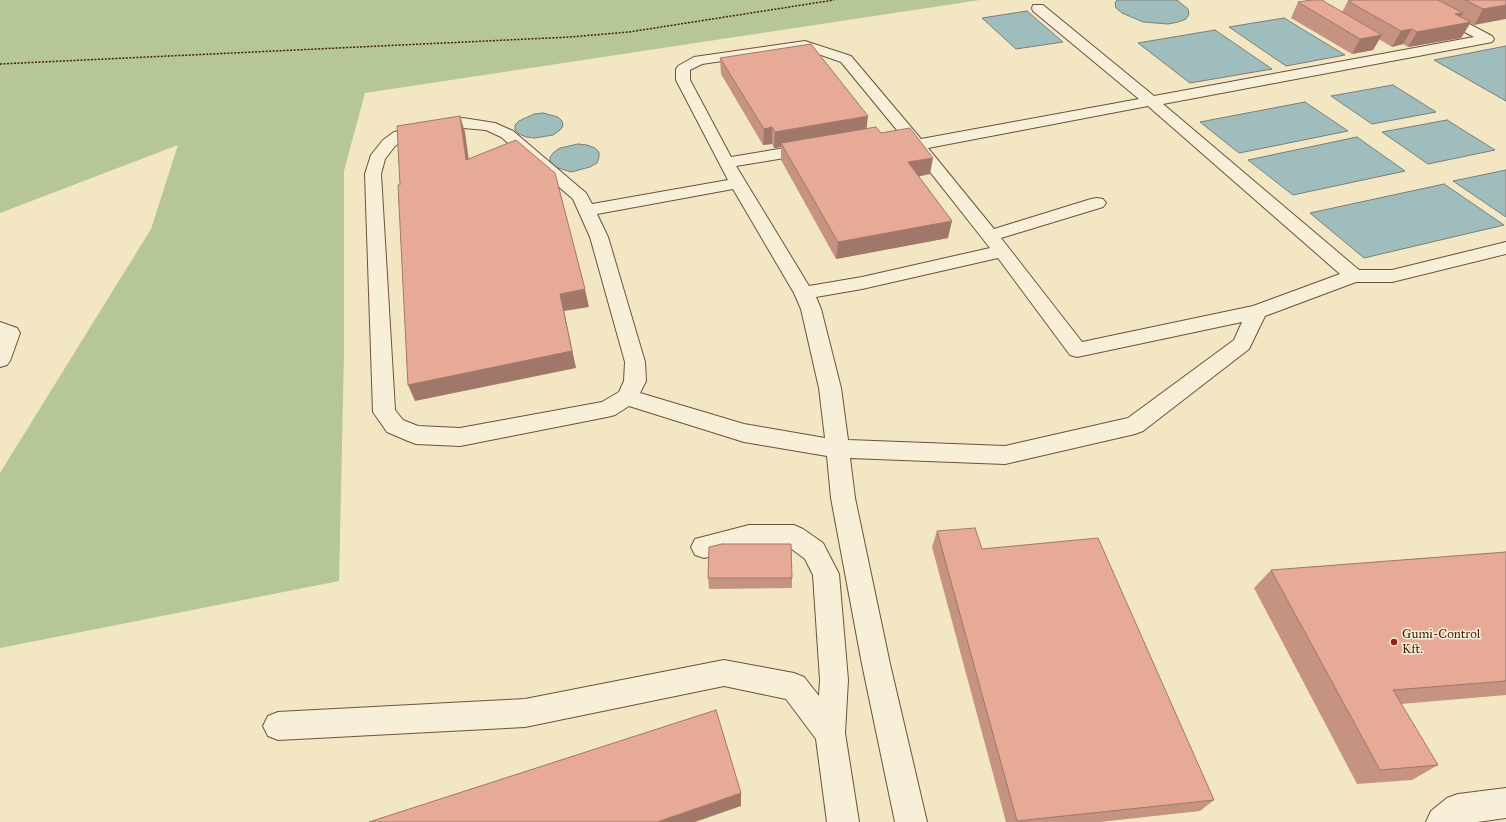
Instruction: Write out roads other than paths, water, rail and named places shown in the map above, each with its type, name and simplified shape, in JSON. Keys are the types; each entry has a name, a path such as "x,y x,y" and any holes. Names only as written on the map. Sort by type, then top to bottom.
{"lane":[{"path":"905,137 1152,102 1494,38 1414,0"},
{"path":"1038,8 1152,102 1354,276"},
{"path":"1376,44 1395,56"},
{"path":"911,822 876,664 844,498 836,449 830,388 812,309 804,293 737,183 683,80 683,69 688,64 699,60 789,46 805,45 846,59 905,137 1002,251 1077,350 1257,312 1354,276 1392,276 1506,248"},
{"path":"463,123 489,126 507,134 580,197 599,237 635,362 635,381 627,397 607,410 460,437 416,435 395,426 384,412 373,174 377,158 389,143 400,135 463,123"},
{"path":"726,163 820,147"},
{"path":"586,210 737,183"},
{"path":"989,236 1097,203"},
{"path":"804,293 862,283 1002,251"},
{"path":"627,397 744,433 836,449 1005,456 1135,425 1242,344 1257,312"},
{"path":"0,329 10,333 3,356 0,360"},
{"path":"704,547 749,536 794,536 814,551 826,574 834,680 830,734 843,822"},
{"path":"278,726 525,714 724,673 794,687 830,734"},
{"path":"1442,822 1458,809 1497,810"}],"water":[{"path":"1117,0 1177,0 1188,9 1189,14 1186,19 1168,24 1143,22 1122,13 1116,8 1115,3"},
{"path":"1027,11 1063,42 1016,49 982,18"},
{"path":"1284,18 1345,55 1286,66 1229,27"},
{"path":"1215,30 1272,69 1190,83 1138,43"},
{"path":"1506,46 1506,101 1434,60"},
{"path":"1393,85 1436,112 1372,124 1331,96"},
{"path":"1305,102 1348,131 1239,153 1200,122"},
{"path":"543,113 558,117 562,121 563,126 560,130 553,135 535,138 526,137 519,134 515,130 515,125 519,121 534,114"},
{"path":"1447,120 1495,150 1428,164 1382,132"},
{"path":"1357,137 1405,171 1293,195 1248,160"},
{"path":"578,144 595,148 599,152 597,163 590,167 571,172 555,167 550,163 550,157 554,152 560,148"},
{"path":"1506,170 1506,217 1453,181"},
{"path":"1444,184 1504,225 1364,258 1310,213"}],"place":[{"name":"Gumi-Control Kft.","path":"1394,642"}]}
